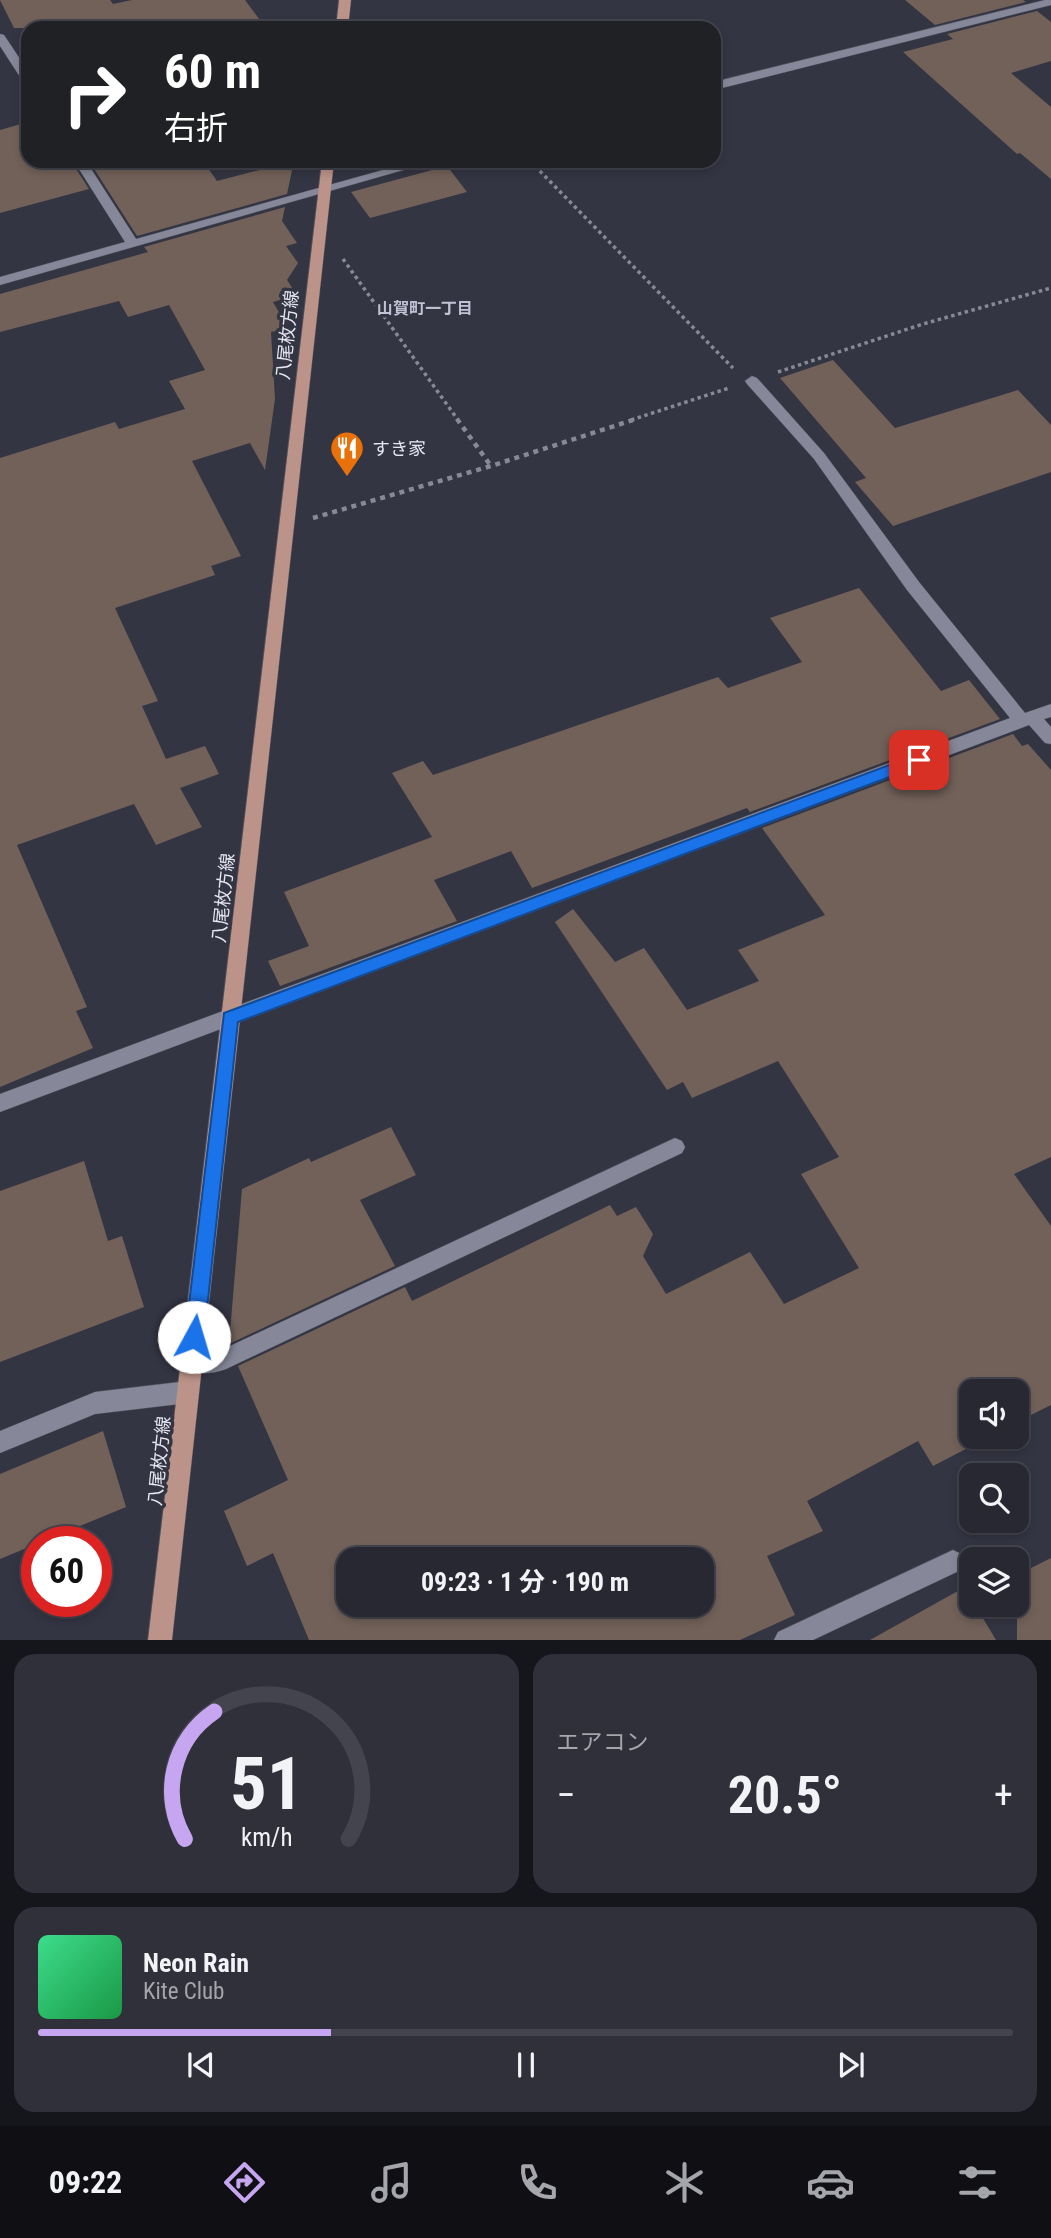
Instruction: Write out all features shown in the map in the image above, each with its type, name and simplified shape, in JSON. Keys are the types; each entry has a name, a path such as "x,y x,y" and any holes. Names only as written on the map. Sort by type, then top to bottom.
{"main road":[{"path":"343,21 345,0"},
{"name":"八尾枚方線","path":"160,1640 327,168"}],"street":[{"path":"721,84 877,44 925,36 1051,2"},
{"path":"0,37 21,69"},
{"path":"84,168 133,244"},
{"path":"0,281 404,168"},
{"path":"749,382 819,456 913,586 1027,719 1051,738"},
{"path":"0,1103 1051,710"},
{"path":"191,1363 218,1362 675,1147"},
{"path":"0,1443 95,1404 188,1392"},
{"path":"786,1640 953,1562"}],"path":[{"path":"537,168 749,382"},
{"path":"320,227 492,466"},
{"path":"306,520 492,466 923,324 1051,288"}],"building":[{"path":"0,0 110,0 113,4 132,0 245,0 261,21 21,21 21,28 14,28"},
{"path":"905,0 1023,0 1026,2 935,25"},
{"path":"1037,11 1051,22 1051,61 1011,73 1051,107 1051,179 1020,153 1017,154 903,52 953,39 947,34"},
{"path":"21,124 21,168 76,168 89,189 0,213 0,130"},
{"path":"93,168 208,168 217,181 267,168 293,168 287,194 137,236"},
{"path":"440,168 449,168 467,192 370,218 351,192"},
{"path":"285,207 282,221 297,243 286,246 298,263 287,280 297,295 273,302 288,328 271,332 275,399 265,470 250,443 192,461 241,556 211,566 215,575 115,608 158,701 142,706 166,759 205,746 219,774 180,788 202,827 156,845 134,804 17,845 87,1007 76,1011 93,1048 0,1087 0,458 115,422 119,429 185,409 169,381 205,370 169,305 128,317 119,301 0,332 0,294 148,252 144,247"},
{"path":"833,360 895,428 1018,390 1051,425 1051,472 893,526 855,482 866,478 780,378"},
{"path":"859,588 941,691 969,680 1000,719 750,812 747,808 532,888 511,851 434,880 457,921 280,986 268,961 309,946 284,892 432,837 392,773 423,761 433,775 718,677 728,688 802,662 770,618"},
{"path":"1013,734 1022,746 1028,744 1051,770 1051,1157 1014,1174 1051,1226 1051,1405 1029,1416 1029,1379 959,1379 959,1449 966,1449 933,1466 918,1441 807,1501 823,1531 767,1556 795,1615 740,1640 309,1640 273,1553 247,1566 224,1511 288,1480 238,1366 405,1287 412,1301 610,1205 617,1216 636,1207 653,1234 643,1256 666,1294 750,1252 784,1304 859,1268 801,1174 839,1157 778,1061 692,1098 683,1082 667,1090 555,922 573,909 615,962 644,948 687,1010 759,981 738,950 825,915 762,828"},
{"path":"391,1127 416,1175 360,1200 395,1266 229,1344 242,1189 309,1158 311,1162"},
{"path":"84,1161 108,1241 122,1236 144,1307 0,1362 0,1191"},
{"path":"103,1431 126,1507 80,1526 21,1526 21,1550 0,1559 0,1474"},
{"path":"1051,1558 1051,1640 1017,1640 1017,1617 1029,1617 1029,1569"},
{"path":"959,1590 959,1617 982,1617 996,1640 870,1640"}],"place":[{"name":"すき家","path":"347,478"}],"district":[{"name":"山賀町一丁目","path":"425,308"}],"route":[{"path":"194,1337 230,1018 919,760"}]}
